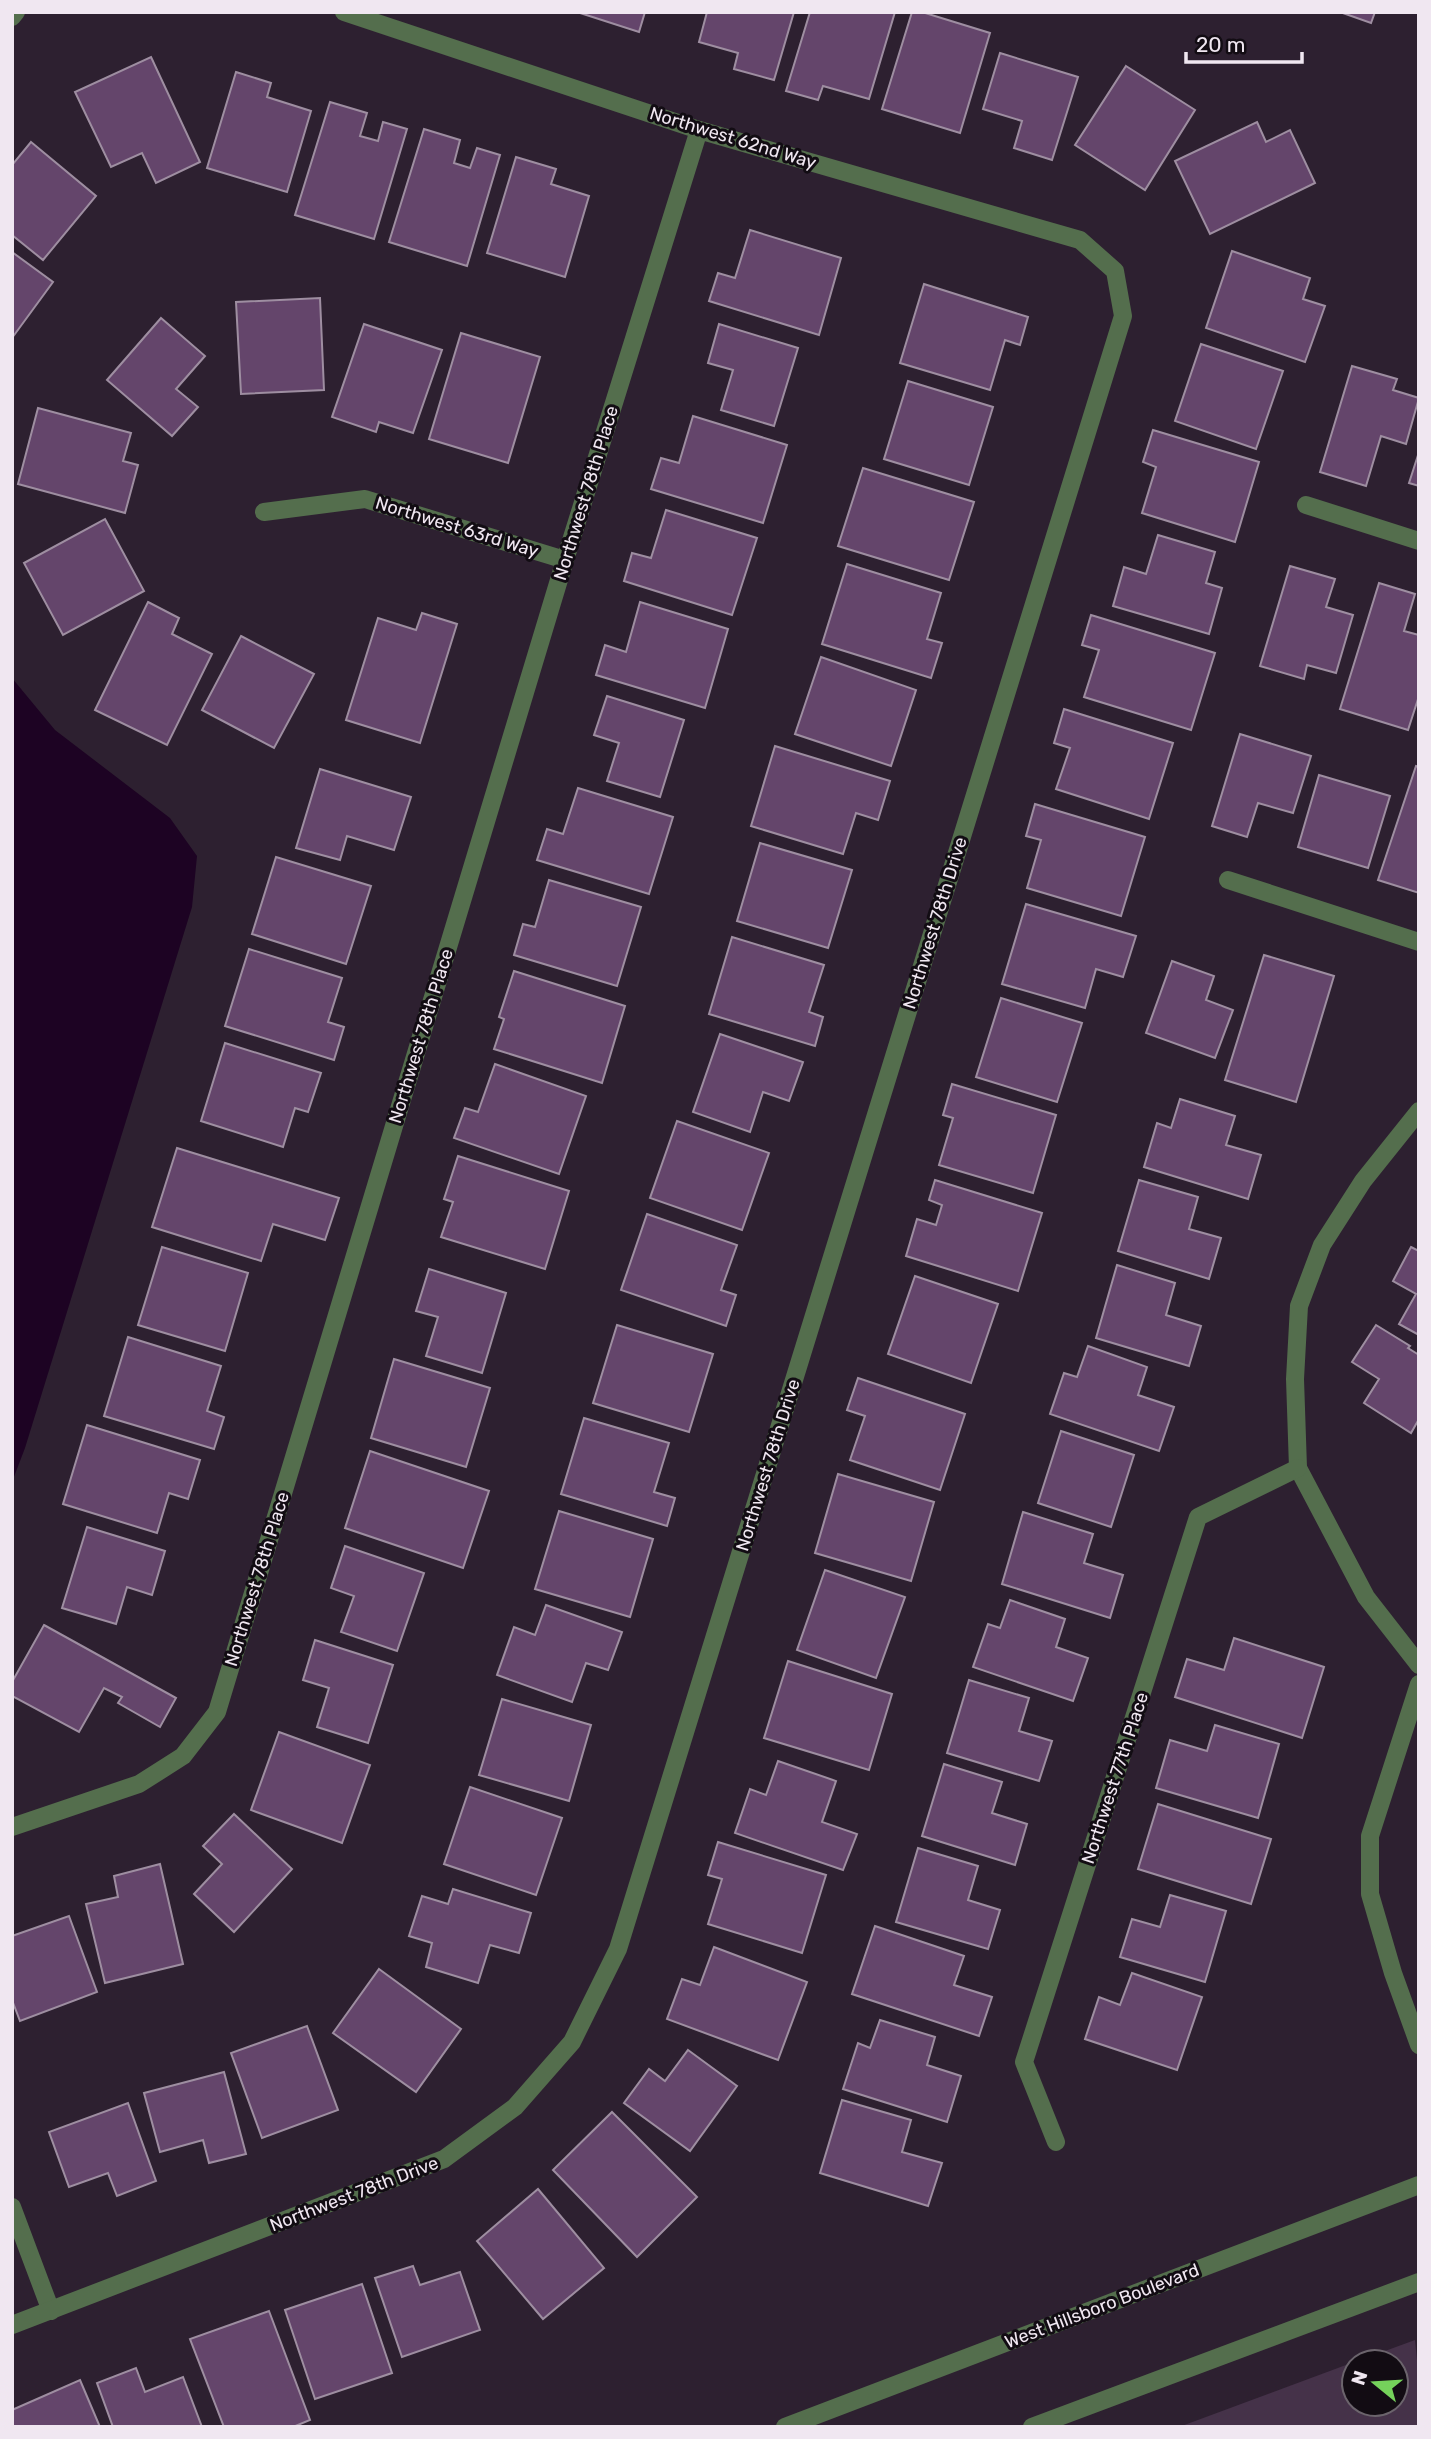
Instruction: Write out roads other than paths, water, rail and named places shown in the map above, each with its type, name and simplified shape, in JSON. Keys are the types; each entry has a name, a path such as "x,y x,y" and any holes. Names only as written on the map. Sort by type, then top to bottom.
{"street":[{"path":"12,17 16,12"},
{"name":"Northwest 62nd Way","path":"344,12 699,130 1080,240 1115,271"},
{"name":"Northwest 78th Place","path":"12,1827 139,1784 183,1756 217,1712 565,561 699,130"},
{"name":"Northwest 78th Drive","path":"12,2325 444,2159 515,2107 572,2042 618,1949 1123,316 1115,271"},
{"name":"Northwest 63rd Way","path":"264,512 365,499 565,561"},
{"path":"1306,505 1419,541"},
{"path":"1228,880 1419,942"},
{"path":"1419,1111 1363,1181 1322,1245 1299,1306 1295,1379 1298,1468 1366,1597 1419,1665"},
{"name":"Northwest 77th Place","path":"1056,2143 1024,2062 1198,1517 1298,1468"},
{"path":"1419,1685 1370,1836 1370,1894 1393,1973 1419,2045"},
{"name":"West Hillsboro Boulevard","path":"785,2427 1419,2185"},
{"path":"12,2207 51,2311"},
{"path":"1032,2427 1419,2282"}]}
